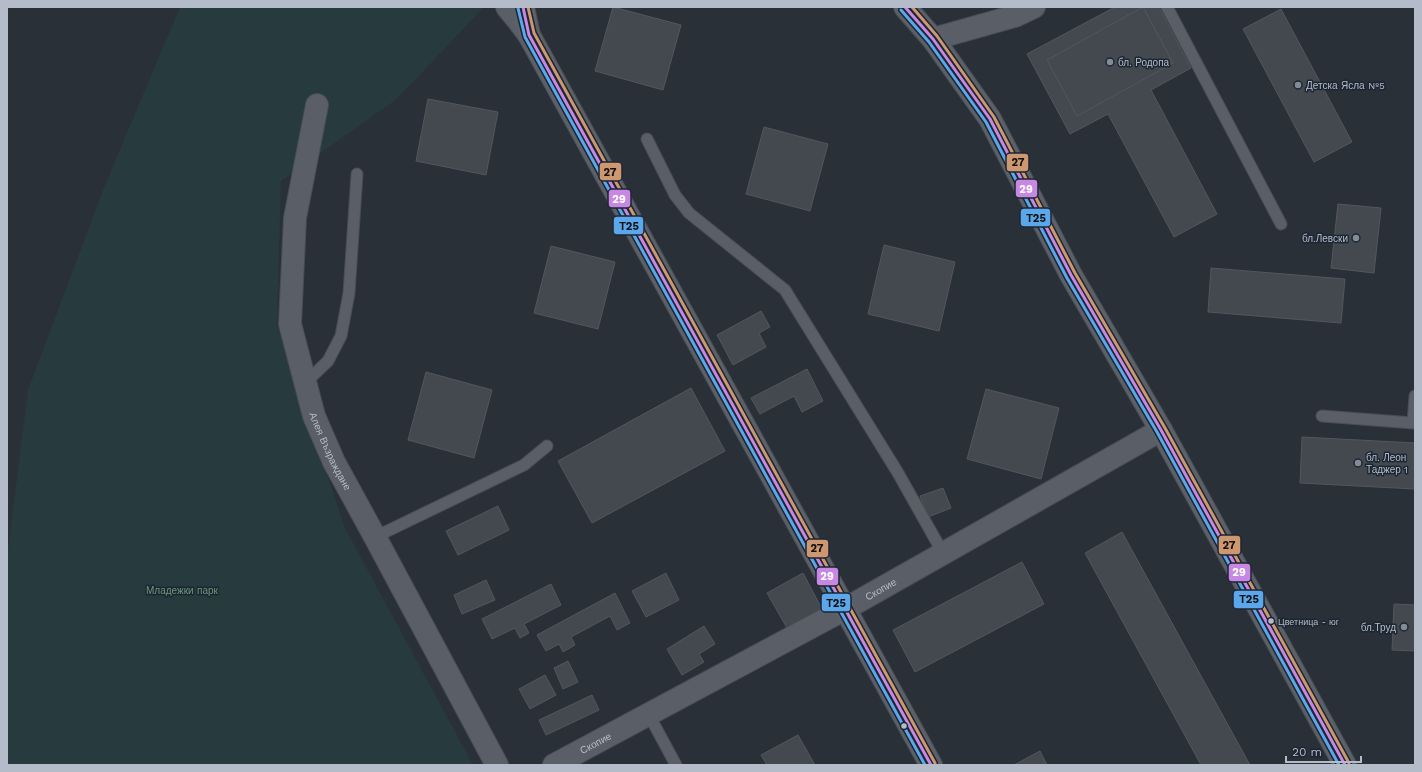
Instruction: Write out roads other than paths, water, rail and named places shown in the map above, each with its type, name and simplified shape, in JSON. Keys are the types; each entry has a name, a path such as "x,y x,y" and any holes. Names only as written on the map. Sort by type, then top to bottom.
{"main road":[{"path":"524,7 529,35 931,765"},
{"path":"905,7 933,39 990,119 1072,275 1161,430 1345,765"}],"street":[{"path":"507,7 518,18 529,35"},
{"path":"933,39 1015,16 1034,7"},
{"name":"Алея Възраждане","path":"317,105 294,218 290,324 314,416 334,462 497,765"},
{"name":"Скопие","path":"554,765 845,609 1161,430"}],"lane":[{"path":"1167,7 1281,224"},
{"path":"647,139 675,195 689,213 785,290 898,474 943,553"},
{"path":"306,383 328,361 341,336 349,293 357,174"},
{"path":"1322,416 1413,423 1415,396"},
{"path":"375,537 524,466 547,446"},
{"path":"649,715 676,765"}],"place":[{"name":"бл. Родопа","path":"1110,62"},
{"name":"Детска Ясла №5","path":"1298,85"},
{"name":"бл.Левски","path":"1356,238"},
{"name":"бл. Леон Таджер 1","path":"1358,463"},
{"name":"Цветница - юг","path":"1271,621"},
{"name":"бл.Труд","path":"1404,627"}],"park label":[{"name":"Младежки парк","path":"182,590"}]}
